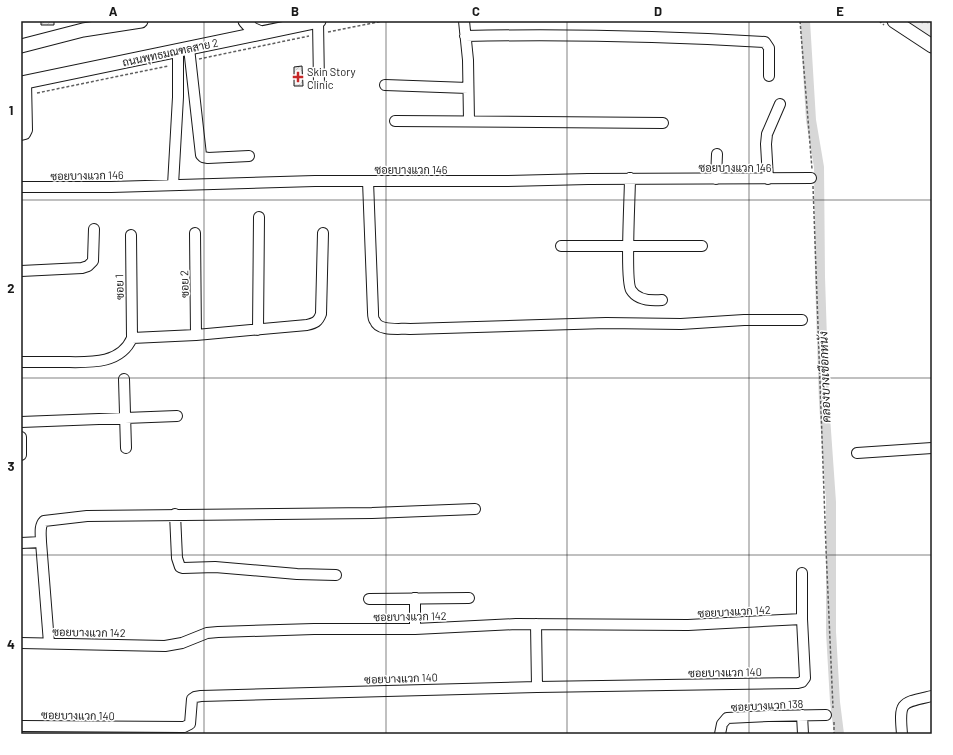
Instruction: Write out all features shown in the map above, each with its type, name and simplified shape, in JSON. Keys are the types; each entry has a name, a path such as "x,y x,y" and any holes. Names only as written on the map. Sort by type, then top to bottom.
{"main road":[{"path":"21,46 83,26 141,21"},
{"path":"246,21 252,28 261,33"},
{"name":"ถนนพุทธมณฑลสาย 2","path":"24,87 186,53 261,33 318,21"},
{"path":"894,21 932,46"}],"street":[{"path":"318,21 319,84"},
{"path":"464,21 469,121"},
{"path":"465,36 551,34 707,38 766,42 769,48 769,76"},
{"path":"173,186 178,97 178,64 186,53"},
{"path":"186,53 201,155 203,158 249,156"},
{"path":"385,85 468,88"},
{"path":"21,135 25,134 28,130 24,87"},
{"path":"768,179 766,144 767,134 780,104"},
{"path":"395,121 663,123"},
{"path":"716,179 717,154"},
{"name":"ซอยบางแวก 146","path":"21,187 58,188 173,186 315,181 506,181 630,178 768,179 809,177"},
{"path":"630,178 629,281 631,291 648,301 662,300"},
{"path":"368,181 373,312 374,321 382,328 410,329 606,323 681,324 744,320 802,320"},
{"path":"258,330 259,217"},
{"path":"21,271 82,268 88,266 92,261 94,228"},
{"name":"ซอย 2","path":"195,233 196,335"},
{"path":"21,362 86,362 105,360 112,358 123,350 132,338 258,330 315,323 319,321 322,314 323,233"},
{"name":"ซอย 1","path":"131,235 132,338"},
{"path":"561,246 702,246"},
{"path":"124,379 126,448"},
{"path":"21,422 176,416"},
{"path":"21,437 22,456"},
{"path":"857,453 932,448"},
{"path":"49,643 41,542 41,524 44,521 87,516 372,513 475,509"},
{"path":"175,514 177,558 180,567 214,567 297,574 336,575"},
{"path":"21,543 41,542"},
{"path":"802,572 802,619"},
{"path":"415,598 415,629"},
{"path":"369,599 469,598"},
{"name":"ซอยบางแวก 142","path":"21,642 165,646 182,643 206,633 218,632 314,629 415,629 536,624 688,625 802,619"},
{"name":"ซอยบางแวก 140","path":"21,726 184,727 190,724 192,699 201,696 537,686 798,683 802,682 805,678 802,619"},
{"path":"536,624 537,686"},
{"path":"902,734 900,715 902,707 906,702 932,696"},
{"path":"802,715 803,734"},
{"name":"ซอยบางแวก 138","path":"720,734 722,724 727,718 831,715"}],"path":[{"path":"186,53 319,34 383,21"},
{"path":"800,21 809,177 831,715 834,734"},
{"path":"24,87 178,64"}],"green space":[{"path":"902,21 932,21 932,40"}],"building":[{"path":"41,21 54,21 54,25 41,25"},
{"name":"Skin Story Clinic","path":"302,66 303,86 294,86 294,67"}],"waterway":[{"name":"คลองบางเชือกหนัง","path":"805,21 811,120 819,167 820,277 824,402 831,502 831,632 835,702 839,734"}],"place":[{"name":"Skin Story Clinic","path":"298,77"}]}
